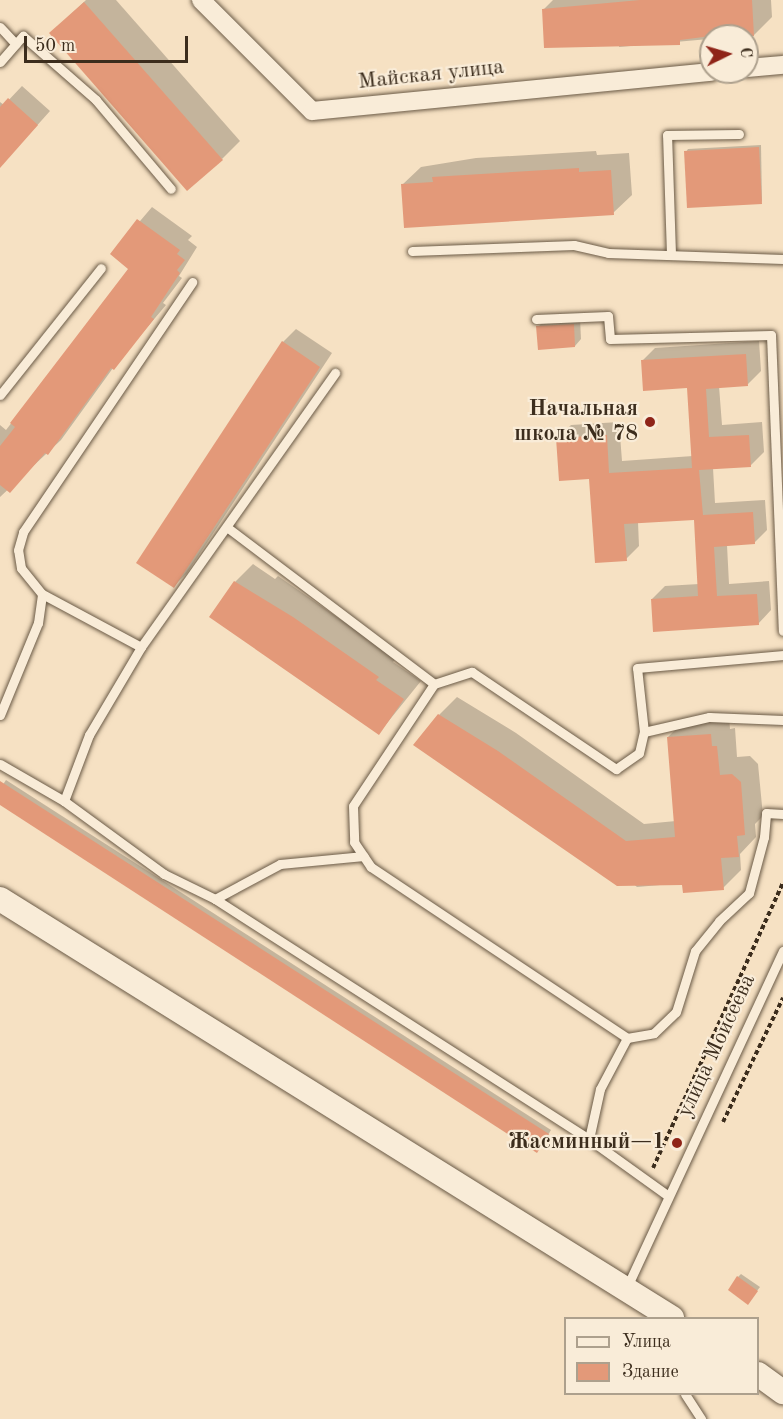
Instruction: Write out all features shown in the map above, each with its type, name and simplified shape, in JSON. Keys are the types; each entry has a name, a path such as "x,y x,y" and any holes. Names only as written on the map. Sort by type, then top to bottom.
{"main road":[{"path":"0,899 626,1289 663,1316"},
{"path":"759,1375 783,1392"}],"street":[{"name":"Майская улица","path":"201,0 312,111 699,73"},
{"path":"759,67 783,64"}],"lane":[{"path":"0,27 16,44"},
{"path":"0,62 23,36 96,100 171,189"},
{"path":"671,254 667,135 739,134"},
{"path":"412,251 574,245 608,253 783,259"},
{"path":"0,395 101,268"},
{"path":"141,647 42,594 21,568 18,550 23,532 192,282"},
{"path":"536,319 608,316 610,339 771,335 783,632"},
{"path":"64,801 89,735 141,647 228,528 335,373"},
{"path":"228,528 434,684"},
{"path":"0,716 38,623 42,594"},
{"path":"783,655 637,668 644,732 639,753 616,769 472,672 434,684 353,806 354,842 371,867 627,1038 654,1033 676,1012 695,951 718,921 748,893 764,837 766,813 783,814"},
{"path":"644,732 709,717 783,720"},
{"path":"0,764 64,801 164,874 215,899 589,1139 667,1195"},
{"path":"215,899 280,864 364,856"},
{"name":"улица Моисеева","path":"626,1289 667,1195 783,951"},
{"path":"589,1139 600,1089 627,1038"},
{"path":"686,1395 701,1419"}],"path":[{"path":"653,1168 783,883"},
{"path":"718,1132 783,998"}],"building":[{"path":"640,0 752,0 753,24 699,24 699,38 680,40 680,45 544,48 542,9"},
{"path":"84,2 223,160 187,191 49,33"},
{"path":"8,98 38,125 0,168 0,107"},
{"path":"759,147 762,204 687,208 684,151"},
{"path":"579,168 579,172 611,170 614,215 404,228 401,184 433,182 432,177"},
{"path":"137,219 180,250 177,254 185,260 177,270 180,273 151,317 154,319 114,370 111,368 48,455 45,453 10,493 0,485 0,446 15,427 10,423 128,269 110,254"},
{"path":"574,324 575,347 538,350 536,326"},
{"path":"282,341 320,367 174,588 136,563"},
{"path":"746,354 748,386 706,389 709,437 749,435 751,467 699,470 703,515 753,512 755,544 714,547 717,596 757,594 759,625 653,632 651,599 698,596 694,520 624,524 627,561 595,563 589,479 559,481 556,438 607,435 609,473 692,468 687,388 643,391 641,360"},
{"path":"234,581 293,617 379,677 376,680 404,699 379,735 209,617"},
{"path":"438,714 498,751 626,841 675,837 667,737 711,734 712,746 717,746 720,775 732,774 741,782 745,835 737,836 739,857 721,858 724,890 683,893 682,885 617,886 413,745"},
{"path":"0,781 549,1134 537,1153 0,805"},
{"path":"737,1276 758,1291 748,1305 728,1290"}],"place":[{"name":"Начальная школа № 78","path":"650,422"},
{"name":"Жасминный—1","path":"677,1143"}]}
